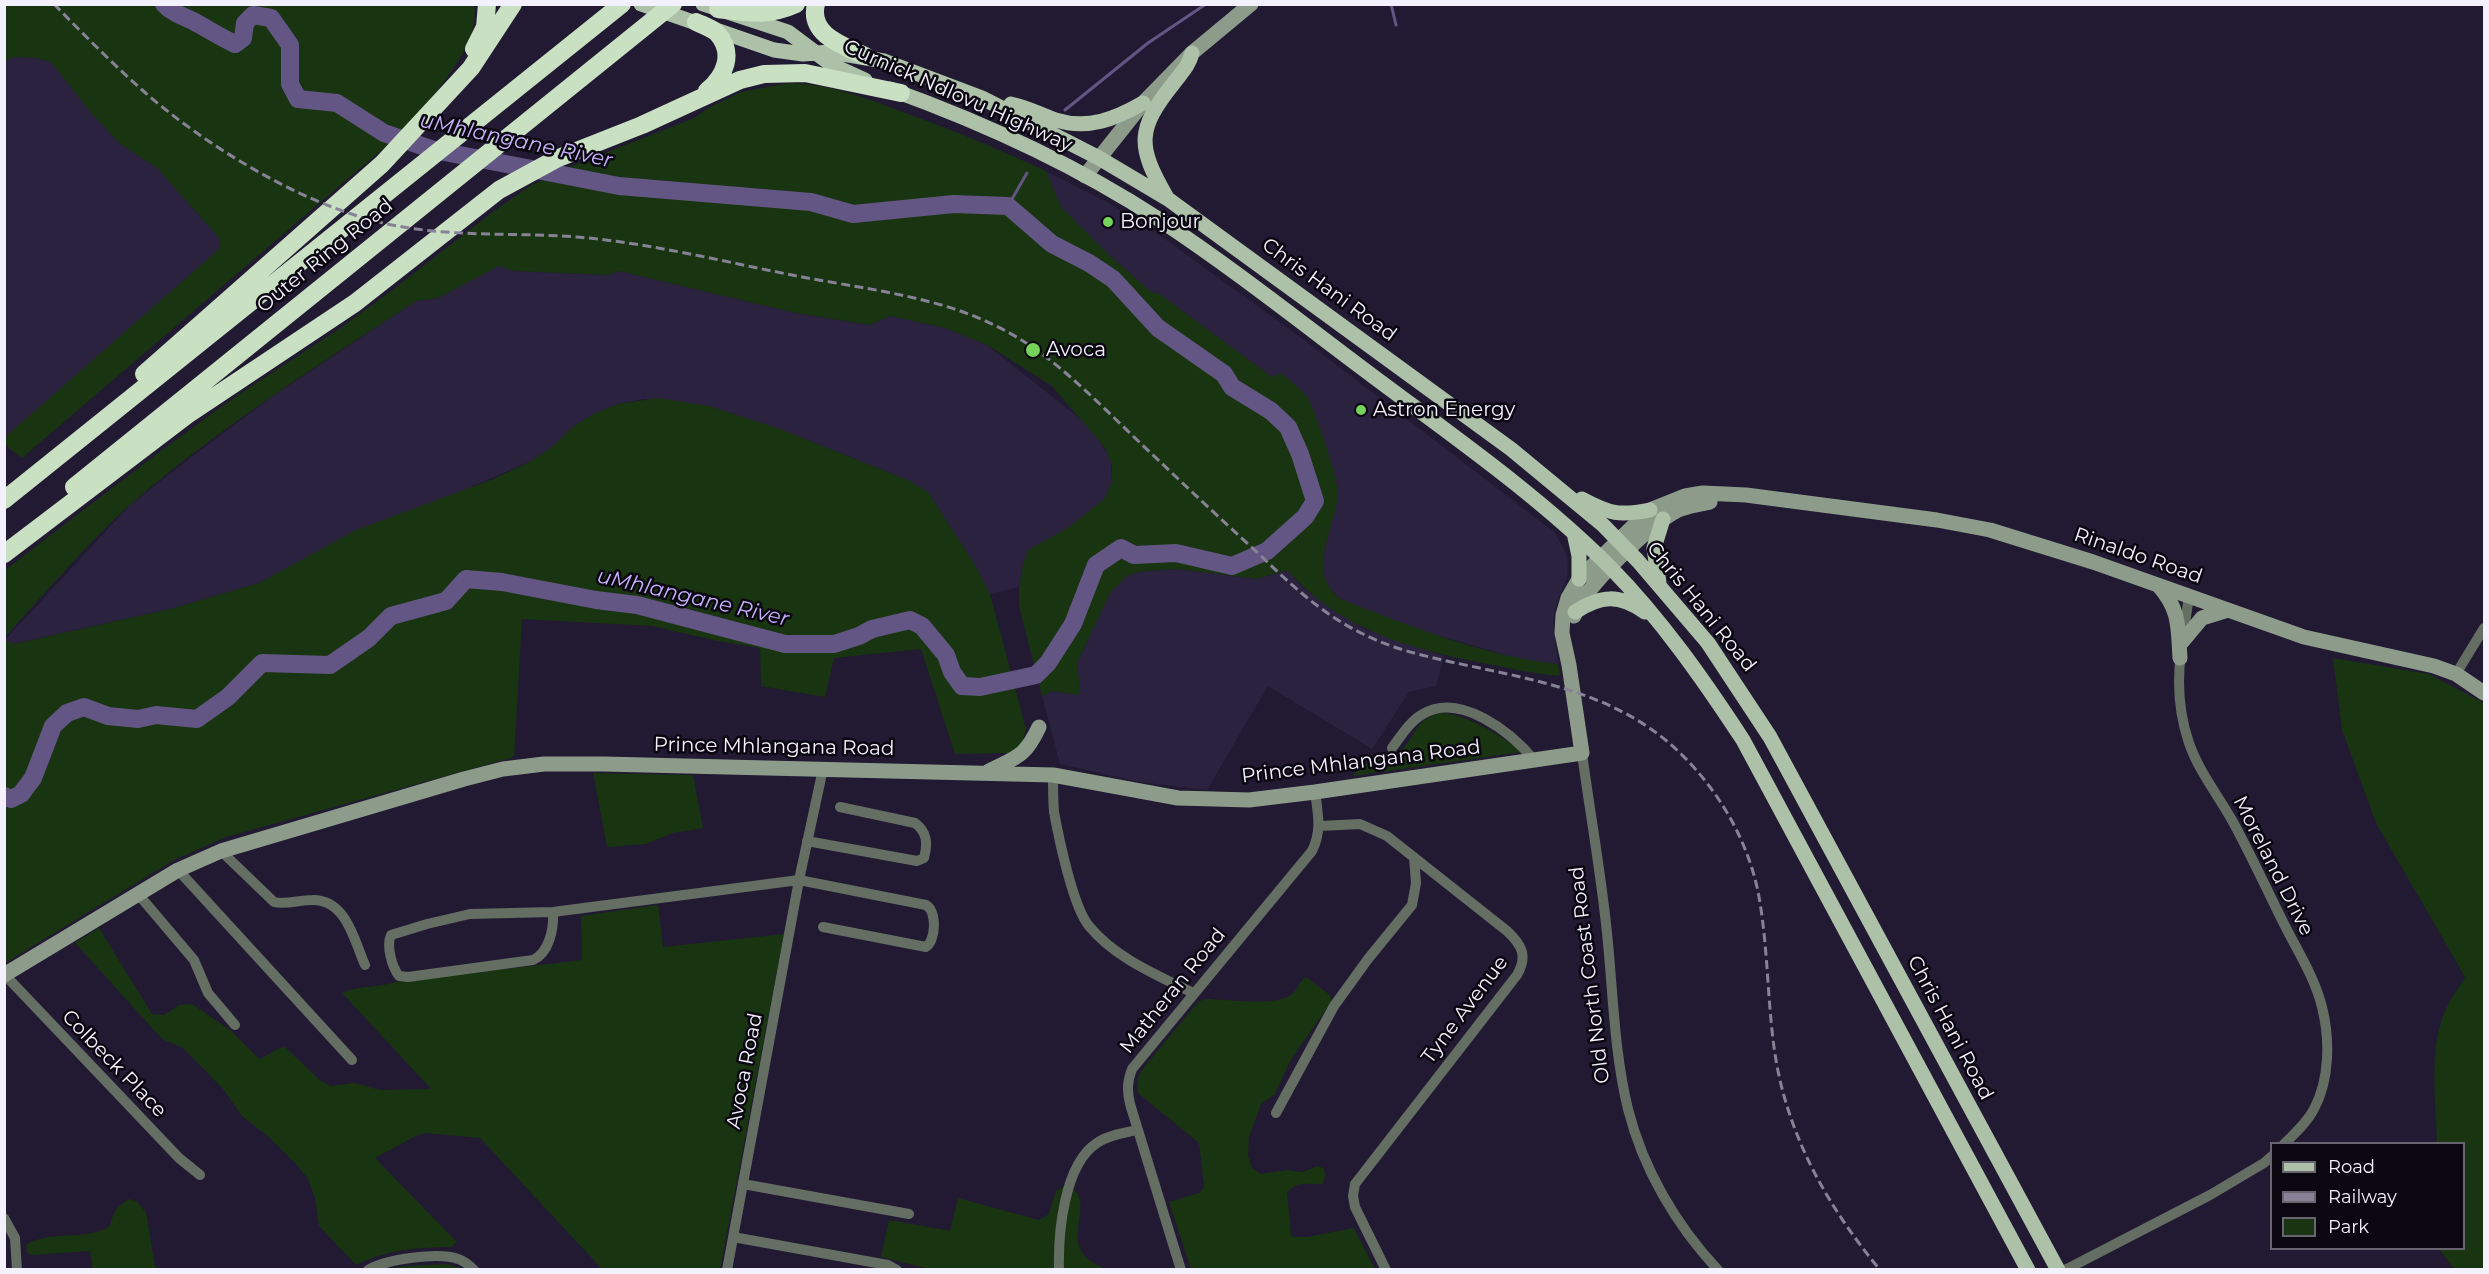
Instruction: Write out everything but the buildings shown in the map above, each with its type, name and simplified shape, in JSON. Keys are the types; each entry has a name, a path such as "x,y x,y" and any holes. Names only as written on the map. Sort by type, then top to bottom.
{"highway":[{"path":"429,114 471,53 485,27 487,4"},
{"path":"4,495 382,164 483,53 513,4"},
{"name":"Outer Ring Road","path":"4,543 673,4"},
{"path":"711,7 764,15 780,12 796,4"},
{"path":"816,4 814,16 822,32 832,40 865,56"},
{"name":"Outer Ring Road","path":"4,500 616,9"},
{"path":"696,22 716,32 727,55 722,75 702,97"},
{"path":"4,554 187,415 355,303 499,190 556,159 661,116 740,80 782,72 827,76 901,93"}],"main road":[{"name":"Curnick Ndlovu Highway","path":"641,4 774,50 865,56 916,72 982,98 1099,158"},
{"name":"Curnick Ndlovu Highway","path":"711,7 788,32 848,74 901,93 1020,142 1085,176"},
{"path":"1168,199 1148,159 1144,144 1146,127 1152,111 1187,66 1192,53"},
{"path":"982,98 1020,105 1055,120 1083,124 1113,118 1143,103"},
{"name":"Chris Hani Road","path":"1099,158 1168,199 1483,429 1555,485 1624,545 1660,585 1708,643 1770,737 2058,1269"},
{"path":"1085,176 1158,219 1227,267 1484,460 1574,533 1606,563 1655,618 1700,675 1743,740 2028,1269"},
{"path":"1555,485 1606,512 1657,515 1654,559 1660,585"},
{"path":"1574,533 1579,556 1579,579"},
{"path":"1575,612 1590,602 1615,599 1638,607 1655,618"}],"street":[{"path":"1085,176 1143,103 1192,53 1251,4"},
{"name":"Rinaldo Road","path":"1606,563 1657,515 1709,502 1766,500 1937,520 1990,530 2064,552 2304,637 2408,659 2456,674 2484,693"},
{"name":"Old North Coast Road","path":"1606,563 1579,579 1568,598 1563,615 1562,633 1577,715 1607,929 1620,1062 1628,1109 1645,1161 1664,1198 1686,1232 1718,1269"},
{"name":"Old North Coast Road","path":"1568,658 1575,612 1606,563"},
{"path":"2159,586 2171,600 2176,611 2180,658"},
{"name":"Moreland Drive","path":"2189,596 2180,658 2180,708 2190,744 2202,772 2232,821 2253,862 2322,1005 2327,1034 2327,1058 2323,1084 2314,1108 2301,1127 2285,1142"},
{"path":"2182,642 2202,618 2228,610"},
{"path":"2456,674 2484,628"},
{"path":"1392,748 1421,715 1433,708 1451,706 1478,716 1509,735 1518,741 1534,760"},
{"path":"986,772 1020,756 1030,747 1040,727"},
{"name":"Prince Mhlangana Road","path":"5,975 178,870 221,851 503,769 544,764 594,764 986,772 1053,775 1178,798 1249,800 1582,753"},
{"name":"Avoca Road","path":"727,1269 799,880 823,769"},
{"path":"1053,775 1054,812 1083,916 1097,934 1125,957 1149,972 1193,993"},
{"name":"Matheran Road","path":"1181,1269 1137,1130 1127,1085 1132,1069 1312,851 1318,839 1320,826 1316,792"},
{"path":"807,842 917,861 924,858 926,837 915,823 840,807"},
{"name":"Tyne Avenue","path":"1320,826 1346,823 1372,827 1387,836 1507,931 1518,941 1524,956 1523,966 1517,975 1355,1184 1353,1196 1355,1207 1386,1269"},
{"path":"221,851 274,902 315,900 334,906 346,921 365,965"},
{"path":"1275,1113 1335,1006 1368,959 1407,915 1412,905 1416,884 1414,857"},
{"path":"178,870 352,1060"},
{"path":"552,912 551,935 541,955 533,960 408,977 399,976 393,965 389,940 394,934 470,914 552,912 799,880 926,905 933,914 931,940 926,947 823,927"},
{"path":"138,894 194,960 208,993 235,1025"},
{"name":"Colbeck Place","path":"5,975 179,1158 200,1175"},
{"path":"1059,1269 1065,1197 1076,1170 1088,1150 1095,1144 1137,1130"},
{"path":"2065,1269 2210,1195 2264,1163 2270,1157"},
{"path":"743,1184 909,1214"},
{"path":"4,1218 15,1238 17,1269"},
{"path":"733,1237 888,1265 897,1269"},
{"path":"368,1269 386,1262 449,1257 459,1259 474,1269"}],"shaded area":[{"path":"15,57 51,62 91,113 120,144 157,168 219,238 220,245 218,250 5,438 5,61"},
{"path":"1046,171 1105,201 1154,231 1304,340 1554,532 1565,550 1568,564 1567,578 1556,605 1553,621 1558,664 1523,660 1419,630 1340,599 1326,583 1322,563 1338,488 1307,396 1272,377 1158,293 1151,292 1108,254 1061,207"},
{"path":"499,265 514,271 608,275 619,271 796,313 870,325 890,316 945,328 987,345 1088,425 1111,458 1111,484 1099,504 1069,527 1029,550 1023,564 1019,587 990,594 975,565 928,492 908,480 780,429 709,406 644,399 618,404 593,414 570,429 552,447 531,461 305,559 259,583 170,609 13,644 5,640 130,505 194,455 273,396 416,301 438,298"},
{"path":"1178,569 1257,579 1288,570 1302,587 1362,628 1444,656 1436,686 1409,692 1372,749 1268,686 1207,790 1140,782 1060,764 1042,696 1053,691 1078,695 1080,691 1077,663 1110,593 1121,580 1128,575 1143,571"}],"green space":[{"path":"5,5 474,5 474,22 469,40 447,78 392,141 22,458 5,445 4,438 218,250 220,242 215,233 157,168 120,144 91,113 51,62 15,57 5,61"},
{"path":"789,83 846,92 873,101 956,132 1046,171 1061,207 1108,254 1151,292 1158,293 1272,377 1281,373 1306,395 1330,457 1337,484 1336,505 1323,561 1324,574 1330,587 1340,599 1448,639 1502,654 1558,664 1560,676 1521,671 1428,651 1402,643 1352,622 1307,590 1287,570 1257,579 1178,569 1143,571 1128,575 1110,593 1077,663 1080,692 1078,695 1053,691 1042,696 1019,606 1019,587 1023,564 1028,550 1069,527 1104,499 1111,484 1112,465 1105,448 1052,386 987,345 945,328 890,316 870,325 796,313 619,271 608,275 514,271 499,266 438,298 416,301 306,373 198,450 114,520 5,637 5,570 162,450 235,397 336,331 494,211 530,186 569,167 692,119 741,92"},
{"path":"658,398 709,406 780,429 908,480 928,492 975,565 990,594 1026,729 1022,744 1010,753 955,754 921,649 834,658 825,697 761,686 760,648 652,626 522,619 514,757 226,837 174,860 5,963 5,640 14,644 170,609 259,583 356,530 493,479 531,461 552,447 570,429 593,414 618,404"},
{"path":"2333,658 2429,674 2484,703 2484,1269 2454,1269 2440,1250 2465,1250 2465,1142 2437,1142 2434,1075 2440,1024 2448,1005 2465,977 2376,823 2342,730"},
{"path":"1441,713 1472,721 1495,733 1522,752 1353,776 1372,759 1397,753 1425,720"},
{"path":"593,773 693,775 703,828 673,833 646,844 607,847"},
{"path":"658,905 663,947 784,934 720,1269 602,1269 480,1138 426,1133 375,1158 457,1242 451,1247 391,1253 356,1265 319,1226 315,1198 308,1179 297,1165 271,1139 242,1116 223,1089 183,1048 162,1039 75,943 99,928 152,1014 164,1015 179,1005 192,1004 230,1030 259,1059 285,1047 321,1081 331,1086 355,1083 380,1090 431,1089 342,993 396,982 582,960 581,916"},
{"path":"1306,977 1330,995 1332,1001 1292,1058 1274,1095 1261,1104 1249,1137 1248,1156 1252,1168 1261,1174 1287,1170 1303,1172 1317,1166 1323,1168 1326,1175 1322,1184 1299,1185 1287,1192 1291,1234 1293,1237 1307,1237 1354,1228 1375,1269 1191,1269 1169,1202 1199,1193 1204,1187 1199,1143 1138,1093 1138,1078 1141,1071 1198,1002 1205,999 1262,1002 1284,999 1293,993"},
{"path":"1064,1186 1074,1190 1079,1196 1081,1204 1078,1233 1082,1252 1089,1260 1105,1269 930,1269 881,1257 889,1220 950,1231 958,1198 1039,1220 1049,1214 1056,1191"},
{"path":"129,1199 136,1201 146,1212 155,1267 164,1269 93,1269 90,1251 31,1255 27,1252 26,1245 36,1240 90,1233 110,1226 116,1210"},
{"path":"445,1264 466,1269 385,1269 407,1266"}],"waterway":[{"name":"uMhlangane River","path":"4,796 11,799 21,794 33,778 53,726 67,713 84,707 108,716 138,719 156,715 197,719 228,697 262,663 330,665 369,638 391,616 446,601 466,579 502,582 596,600 637,605 785,644 834,644 872,629 910,620 922,626 946,655 952,672 962,686 980,687 1036,675 1048,663 1073,624 1096,565 1121,548 1134,555 1176,553 1232,566 1267,551 1305,517 1315,501 1300,454 1288,427 1271,411 1232,387 1224,374 1158,328 1113,279 1089,263 1052,244 1008,206 954,204 853,214 811,202 619,186 434,150 384,133 337,103 298,99 290,84 290,45 271,18 253,15 245,23 243,38 235,44 174,12 164,4"},
{"path":"1065,110 1148,43 1206,4"},
{"path":"1391,4 1396,25"},
{"path":"1008,206 1027,173"}],"railway":[{"path":"54,4 141,89 194,131 255,170 287,187 352,214 383,223 431,231 577,237 658,248 919,299 969,314 992,324 1032,347 1068,374 1282,576 1334,618 1374,639 1409,652 1545,683 1574,692 1629,715 1654,731 1678,751 1707,783 1730,818 1748,856 1759,897 1765,939 1777,1066 1792,1122 1829,1199 1880,1270"}],"place":[{"name":"Bonjour","path":"1108,222"},
{"name":"Avoca","path":"1033,350"},
{"name":"Astron Energy","path":"1361,410"}]}
